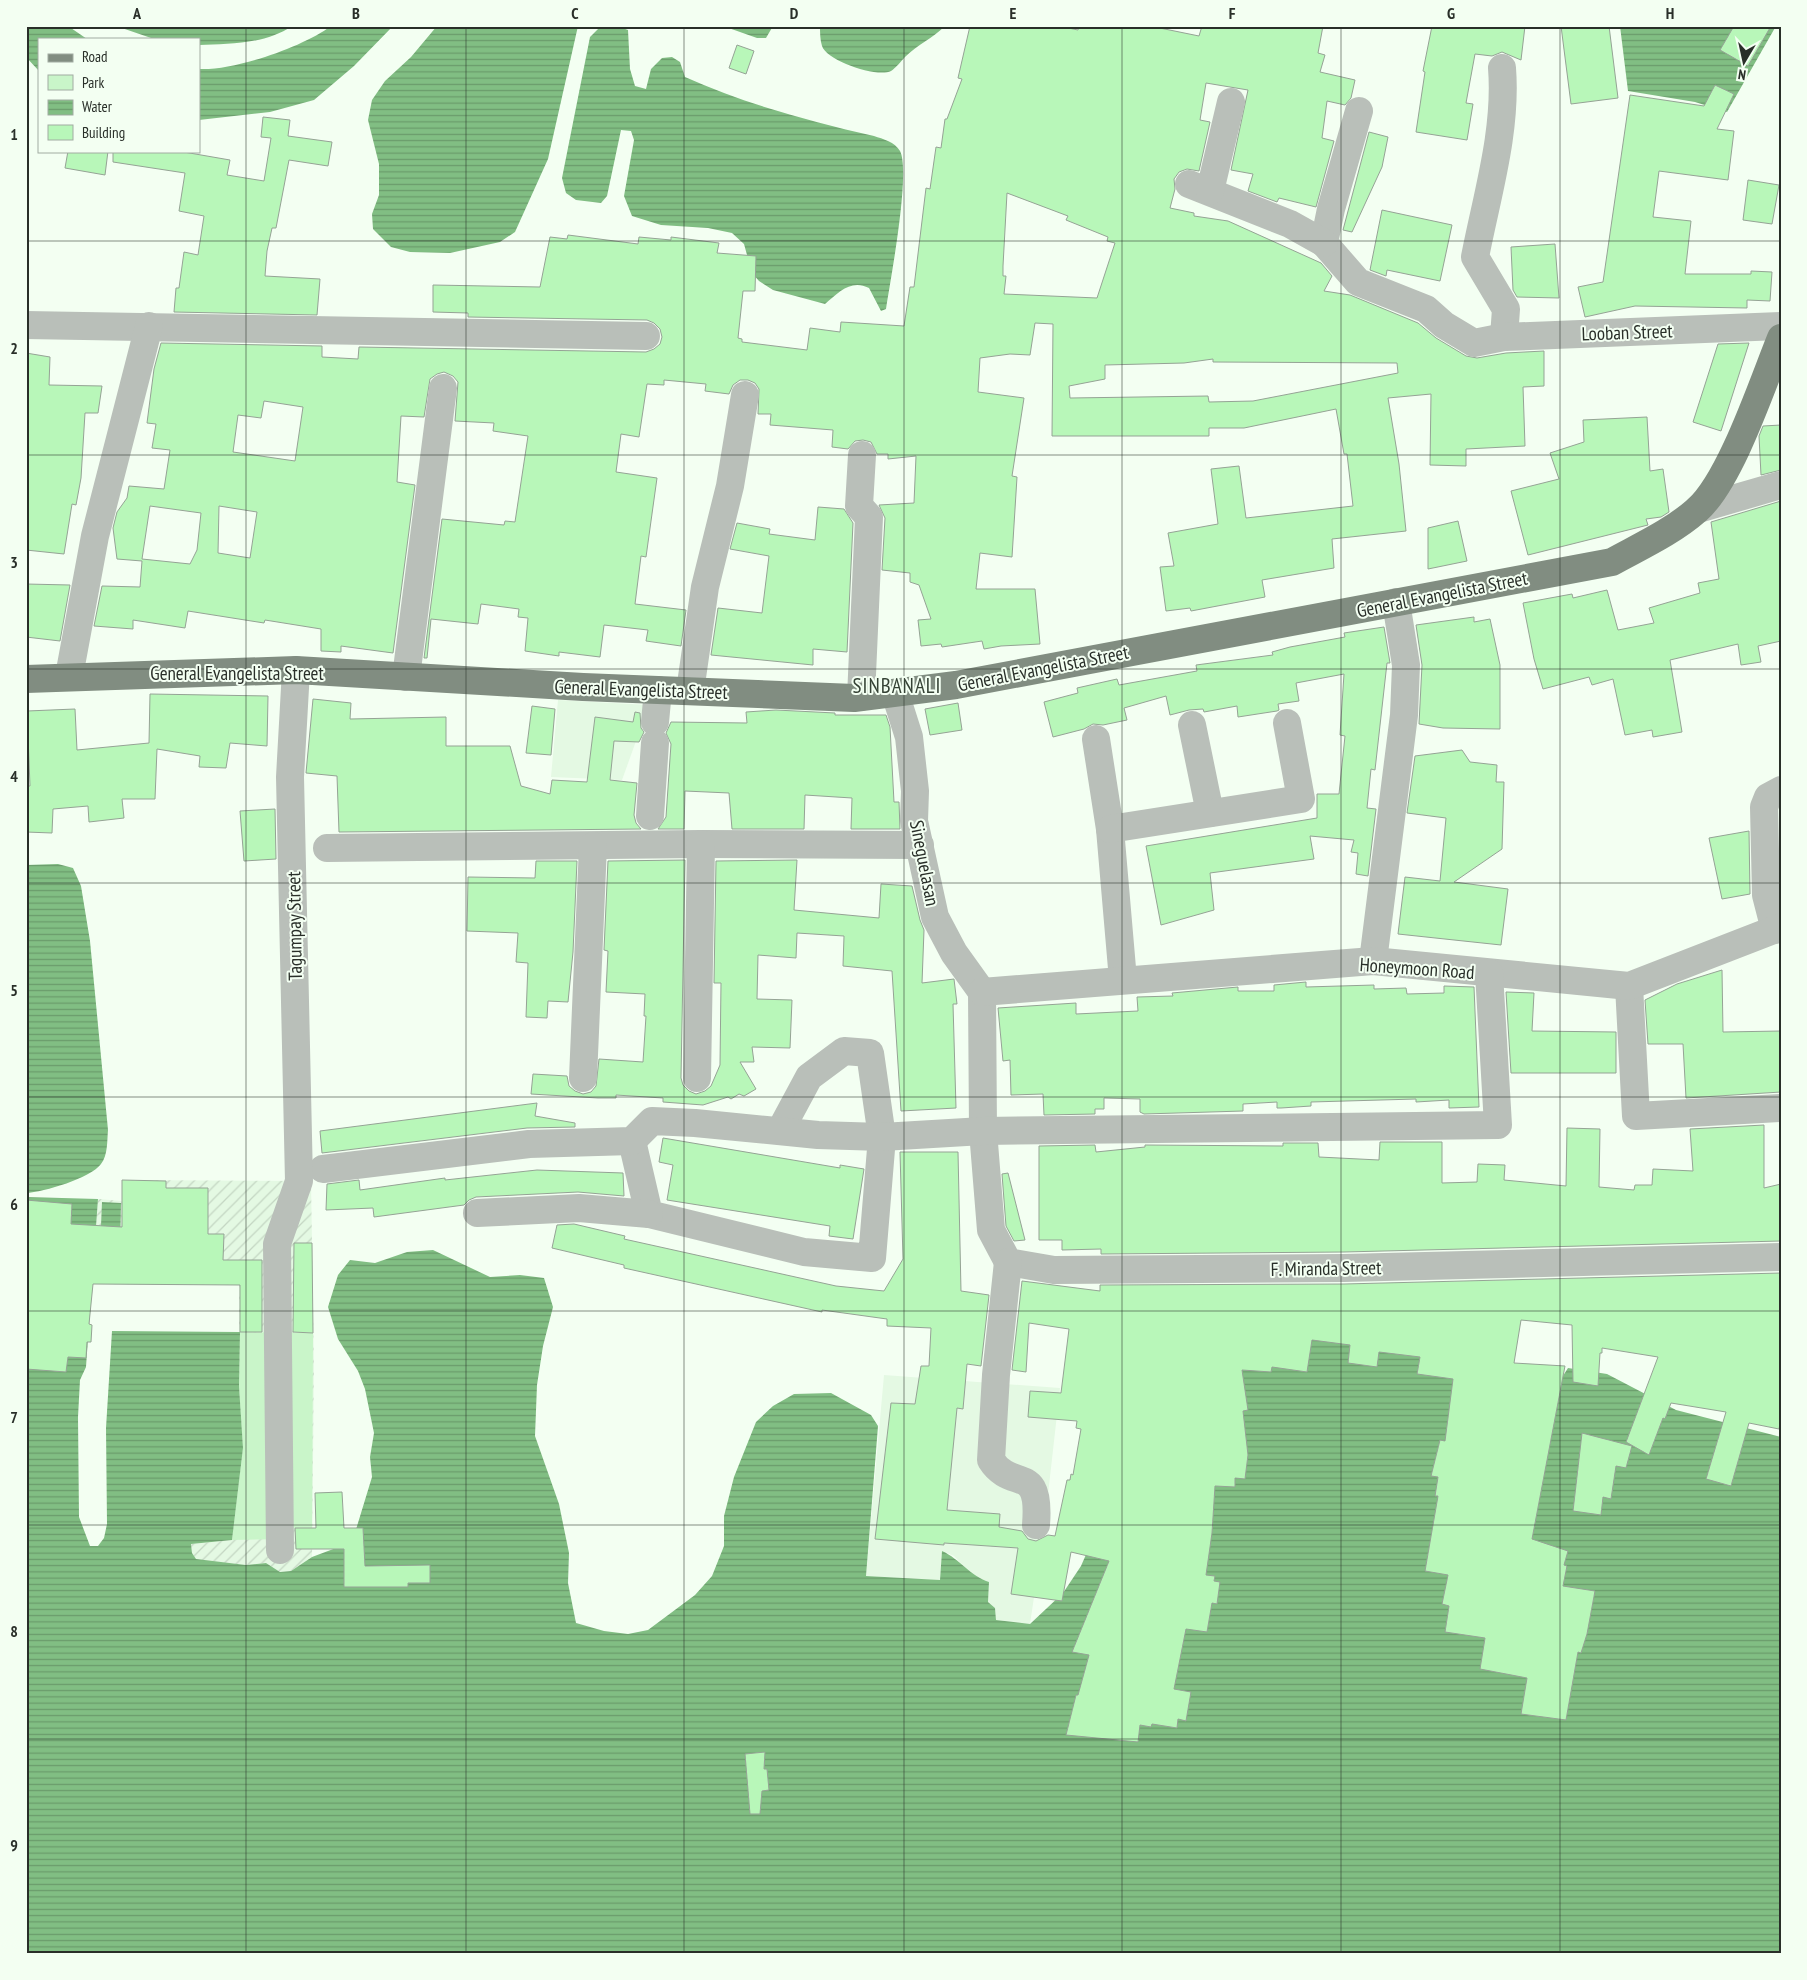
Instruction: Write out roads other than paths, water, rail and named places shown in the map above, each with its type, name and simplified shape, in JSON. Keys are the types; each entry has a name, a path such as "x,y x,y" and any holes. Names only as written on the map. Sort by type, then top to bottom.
{"main road":[{"name":"General Evangelista Street","path":"26,679 69,676 296,670 658,690 861,697 956,685 1612,562 1672,529 1698,509 1713,490 1738,443 1781,338"}],"street":[{"path":"1502,68 1503,86 1498,144 1475,257 1506,309 1504,337"},
{"path":"1231,102 1199,187 1290,224 1324,243 1331,208 1359,111"},
{"name":"Looban Street","path":"1324,243 1358,282 1426,309 1444,325 1474,343 1504,337 1781,326"},
{"path":"26,325 646,336"},
{"path":"69,676 95,536 149,326"},
{"path":"406,677 443,388"},
{"path":"690,691 702,604 730,486 745,395"},
{"path":"861,697 869,517 859,506 862,455"},
{"path":"1698,509 1781,485"},
{"path":"1373,961 1404,715 1406,665 1396,602"},
{"name":"Tagumpay Street","path":"280,1550 277,1244 299,1181 290,778 296,670"},
{"path":"650,816 658,690"},
{"name":"Sineguelasan","path":"895,693 909,737 915,791 914,821 935,917 954,954 982,992"},
{"path":"1110,829 1301,799 1287,723"},
{"path":"1192,725 1210,813"},
{"path":"1096,739 1110,829 1123,980"},
{"path":"1778,929 1766,895 1764,807 1768,797 1781,790"},
{"path":"697,1078 701,844"},
{"path":"327,848 701,844 920,845"},
{"path":"583,1078 594,846"},
{"name":"Honeymoon Road","path":"982,992 1373,961 1629,986 1778,929"},
{"path":"323,1169 529,1144 632,1141 652,1121 780,1131 882,1136 982,1131 1498,1124 1489,973"},
{"path":"1629,986 1636,1116 1781,1108"},
{"path":"982,992 982,1131 990,1230 1008,1262 996,1375 991,1460 997,1469 1020,1479 1033,1488 1038,1505 1036,1525"},
{"path":"477,1213 579,1208 649,1214 804,1252 872,1258 882,1136 870,1053 844,1051 809,1078 780,1131"},
{"path":"632,1141 649,1214"},
{"name":"F. Miranda Street","path":"1008,1262 1054,1270 1344,1268 1781,1258"}],"water":[{"path":"26,26 68,26 86,38 38,38 38,70 26,57"},
{"path":"116,26 292,26 271,36 247,42 200,45 200,38 151,38"},
{"path":"331,26 393,26 354,66 314,100 270,112 200,120 200,69 214,69 249,62 286,49 319,34"},
{"path":"437,26 578,26 548,159 515,232 500,242 450,253 410,252 391,247 373,229 372,214 379,195 379,164 368,120 372,100 385,81 411,57"},
{"path":"601,26 617,26 628,30 630,69 635,86 646,89 651,69 662,58 672,57 680,62 685,77 708,87 778,111 874,136 895,145 900,151 903,163 903,181 895,253 886,309 881,311 869,288 863,286 856,285 846,288 825,304 773,290 759,281 752,273 744,244 732,233 708,228 661,225 632,216 624,196 634,140 631,131 621,130 607,196 601,203 576,200 566,193 562,178 590,37"},
{"path":"723,26 773,26 766,38 757,38"},
{"path":"820,26 945,26 910,53 893,70 884,73 853,67 826,52 820,39"},
{"path":"1620,26 1776,26 1727,112 1695,102 1628,91"},
{"path":"58,864 73,868 81,886 90,941 108,1130 107,1143 106,1152 101,1164 88,1174 55,1187 26,1193 26,865"},
{"path":"26,1197 98,1199 86,1367 80,1380 78,1417 79,1517 90,1546 98,1546 104,1538 107,1524 106,1428 112,1331 240,1332 239,1386 243,1448 232,1540 191,1544 192,1553 196,1559 246,1565 266,1563 280,1572 291,1571 312,1557 336,1548 354,1536 372,1477 370,1457 374,1433 365,1389 358,1371 338,1339 328,1307 338,1275 350,1260 375,1263 407,1252 433,1250 490,1277 520,1275 544,1278 553,1307 543,1346 537,1385 535,1436 559,1504 569,1553 568,1583 576,1623 604,1631 628,1634 648,1630 695,1595 712,1576 724,1546 724,1516 734,1477 756,1422 773,1406 794,1394 831,1393 871,1415 878,1426 866,1576 940,1580 942,1551 976,1576 989,1582 988,1602 995,1608 996,1620 1030,1624 1063,1593 1081,1566 1095,1534 1173,1409 1306,1323 1552,1393 1568,1368 1607,1374 1676,1410 1781,1437 1781,1954 26,1954"},
{"path":"102,1202 121,1203 120,1251 100,1250"}],"district":[{"name":"SINBANALI","path":"897,685"}]}
